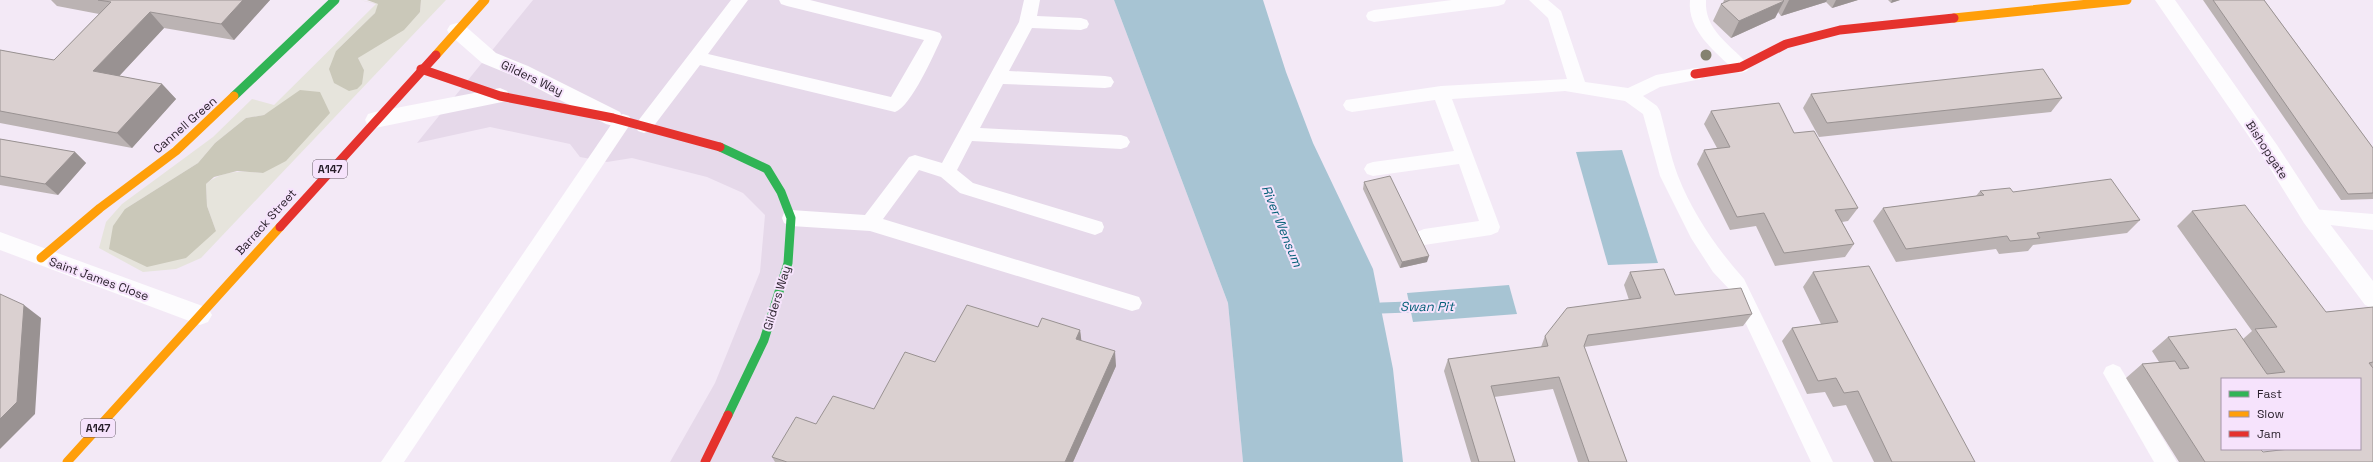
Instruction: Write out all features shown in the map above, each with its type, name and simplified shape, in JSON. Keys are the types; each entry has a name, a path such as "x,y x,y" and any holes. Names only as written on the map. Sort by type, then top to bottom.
{"street":[{"name":"Cannell Green","path":"41,258 100,208 176,150 335,0"},
{"name":"Barrack Street","path":"66,462 485,0"},
{"path":"1695,74 1741,67 1786,44 1840,30 2127,0"},
{"name":"Bishopgate","path":"2165,0 2270,151 2312,217 2373,298"},
{"name":"Gilders Way","path":"457,30 489,58 521,71 618,119"},
{"name":"Gilders Way","path":"422,69 500,96 618,119 728,148 767,169 781,192 791,218 788,263 764,340 705,462"},
{"name":"Gilders Way","path":"375,120 445,105 500,96"},
{"name":"Saint James Close","path":"0,240 41,258 200,315"}],"lane":[{"path":"644,126 740,0"},
{"path":"696,58 895,105 907,87 934,37 787,0"},
{"path":"947,172 1026,22 1032,0"},
{"path":"1374,16 1498,0"},
{"path":"1537,0 1555,15 1578,87"},
{"path":"1698,0 1696,12 1701,25 1741,67"},
{"path":"1026,22 1081,24"},
{"path":"1630,95 1656,80 1695,74"},
{"path":"998,77 1105,82"},
{"path":"1352,105 1440,93 1565,85 1630,95 1650,111 1669,176 1698,233 1720,266 1737,285 1822,462"},
{"path":"1424,237 1491,227 1440,93"},
{"path":"392,462 618,119"},
{"path":"967,134 1121,142"},
{"path":"1373,169 1465,156"},
{"path":"870,222 916,162 947,172 967,188 1095,227"},
{"path":"2312,217 2373,222"},
{"path":"791,218 870,222 1132,303"},
{"path":"2113,373 2166,462"}],"shaded area":[{"path":"360,0 379,4 375,13 336,51 364,70 358,58 420,12 421,0 446,0 201,258 176,269 143,272 99,248 106,222 122,204 213,137 252,99 274,105 376,4","holes":["278,107 263,173 233,172 212,179 206,184 207,206 216,231 125,209 198,163 215,143 246,118 264,115"]},
{"path":"367,0 421,0 420,12 404,30 358,58 364,70 362,84 357,89 349,91 334,83 329,69 336,51 375,13 378,4"},
{"path":"533,0 1114,0 1228,303 1243,462 670,462 715,383 760,272 765,215 743,193 707,177 632,158 607,162 580,157 570,144 490,127 417,143"},
{"path":"300,90 320,92 330,113 286,161 263,173 237,171 214,177 206,184 207,206 216,231 186,258 147,267 109,249 113,226 125,209 198,163 215,143 246,118 264,115"}],"water":[{"name":"River Wensum","path":"1114,0 1263,0 1286,72 1313,143 1373,269 1393,369 1403,462 1243,462 1228,303"},
{"path":"1622,150 1658,263 1608,265 1576,152"},
{"name":"Swan Pit","path":"1509,285 1517,314 1413,322 1407,293"}],"building":[{"path":"98,0 243,0 221,24 150,12 93,71 162,84 117,133 0,111 0,50 54,60 111,2"},
{"path":"1730,0 1784,1 1739,21 1721,4"},
{"path":"2213,0 2264,0 2373,148 2373,193 2348,194"},
{"path":"2043,69 2062,98 1827,123 1811,94"},
{"path":"1779,103 1794,133 1814,131 1858,208 1835,210 1854,244 1784,253 1764,213 1737,217 1704,150 1730,147 1711,111"},
{"path":"0,139 75,152 45,184 0,176"},
{"path":"1390,176 1429,256 1402,262 1364,182"},
{"path":"2111,179 2140,220 2037,233 2040,238 2010,241 2007,236 1906,249 1883,208 1984,195 1980,191 2010,188 2013,192"},
{"path":"2245,205 2326,312 2373,307 2373,362 2369,363 2373,368 2373,462 2205,462 2142,364 2175,361 2180,369 2189,368 2168,337 2236,329 2267,374 2285,372 2255,329 2277,327 2192,211"},
{"path":"1869,266 1975,462 1892,462 1858,391 1844,393 1836,378 1818,381 1792,328 1838,322 1813,272"},
{"path":"1664,269 1675,295 1741,288 1752,314 1588,335 1584,346 1627,462 1589,462 1559,377 1491,386 1515,462 1479,462 1448,359 1548,346 1545,336 1567,308 1641,298 1630,272"},
{"path":"0,294 24,305 17,402 0,419"},
{"path":"967,305 1038,327 1042,318 1080,330 1076,339 1115,351 1065,462 787,462 772,457 796,417 816,424 833,396 874,409 905,352 935,362"}],"waterway":[{"path":"1381,308 1409,307"}],"traffic: fast":[{"path":"234,96 335,0"},
{"path":"720,147 767,169 781,192 791,218 788,263 764,340 728,415"}],"traffic: slow":[{"path":"436,55 485,0"},
{"path":"1954,18 2127,0"},
{"path":"41,258 100,208 176,151 234,96"},
{"path":"67,462 280,227"}],"traffic: jam":[{"path":"1695,74 1741,67 1786,44 1840,30 1954,18"},
{"path":"280,227 436,55"},
{"path":"421,69 500,96 613,118 720,147"},
{"path":"705,462 728,415"}]}
